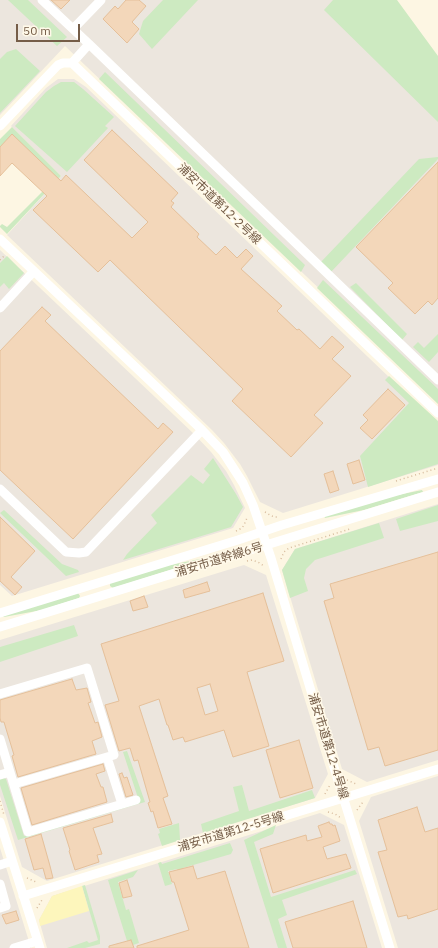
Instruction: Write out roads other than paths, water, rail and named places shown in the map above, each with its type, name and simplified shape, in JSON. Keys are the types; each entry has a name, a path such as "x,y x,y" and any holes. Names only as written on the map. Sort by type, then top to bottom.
{"street":[{"path":"42,0 438,380"},
{"path":"73,29 101,0"},
{"path":"0,126 58,65 63,62 72,63 89,44"},
{"name":"浦安市道第12-2号線","path":"72,63 438,413"},
{"path":"0,238 202,430 223,452 237,473 253,505 266,545"},
{"path":"0,308 34,271"},
{"path":"0,489 66,552 86,552 202,430"},
{"name":"浦安市道幹線6号","path":"0,613 438,479"},
{"name":"浦安市道幹線6号","path":"0,627 438,492"},
{"name":"浦安市道第12-4号線","path":"266,545 390,948"},
{"path":"0,694 87,668 114,755 14,784"},
{"path":"0,739 28,832 136,800"},
{"path":"107,757 122,804"},
{"name":"浦安市道第12-5号線","path":"23,896 438,769"},
{"path":"0,775 10,772"},
{"path":"0,822 38,945 14,948"},
{"path":"0,864 12,861"},
{"path":"0,884 6,906 0,908"}]}
